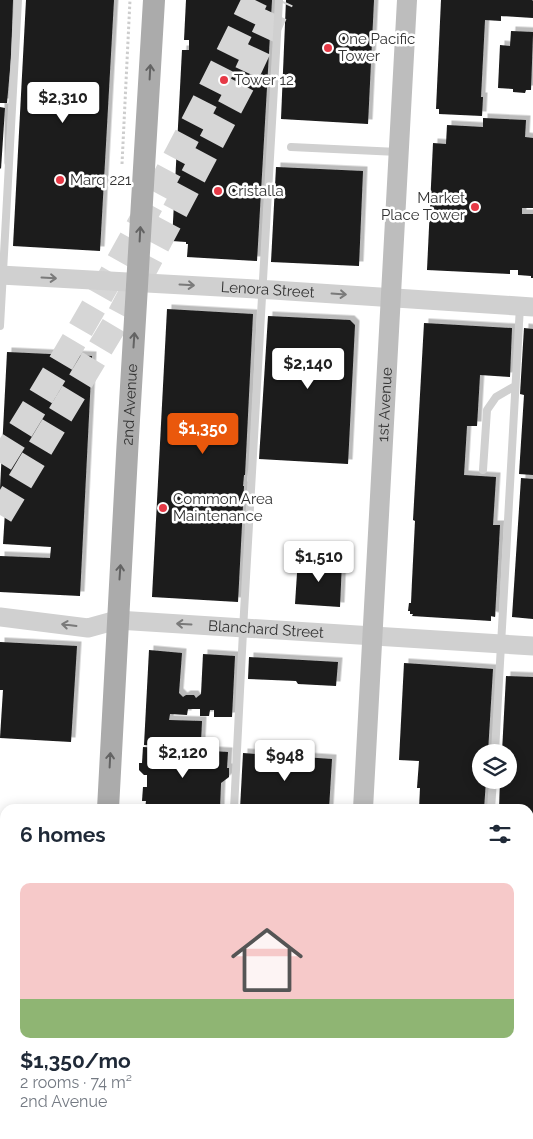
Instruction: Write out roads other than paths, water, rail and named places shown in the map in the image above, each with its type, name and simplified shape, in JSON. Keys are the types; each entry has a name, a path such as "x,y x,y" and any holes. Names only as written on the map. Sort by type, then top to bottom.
{"main road":[{"name":"2nd Avenue","path":"108,804 117,620 154,0"},
{"name":"1st Avenue","path":"363,804 407,0"}],"street":[{"name":"Lenora Street","path":"2,275 263,289 526,307"},
{"name":"Blanchard Street","path":"0,617 88,628 117,620 533,646"}],"lane":[{"path":"0,326 18,0"},
{"path":"234,804 279,0"},
{"path":"291,148 398,152"},
{"path":"495,744 515,386 526,307"},
{"path":"483,470 487,410 496,397 515,386"},
{"path":"491,804 492,789"}],"tunnel":[{"path":"0,463 35,407 134,235 196,118 255,0"},
{"path":"0,515 119,317 242,84 281,0"}],"place":[{"name":"One Pacific Tower","path":"328,48"},
{"name":"Tower 12","path":"224,80"},
{"name":"Marq 221","path":"60,180"},
{"name":"Cristalla","path":"218,191"},
{"name":"Market Place Tower","path":"475,207"},
{"name":"Common Area Maintenance","path":"163,508"}]}
